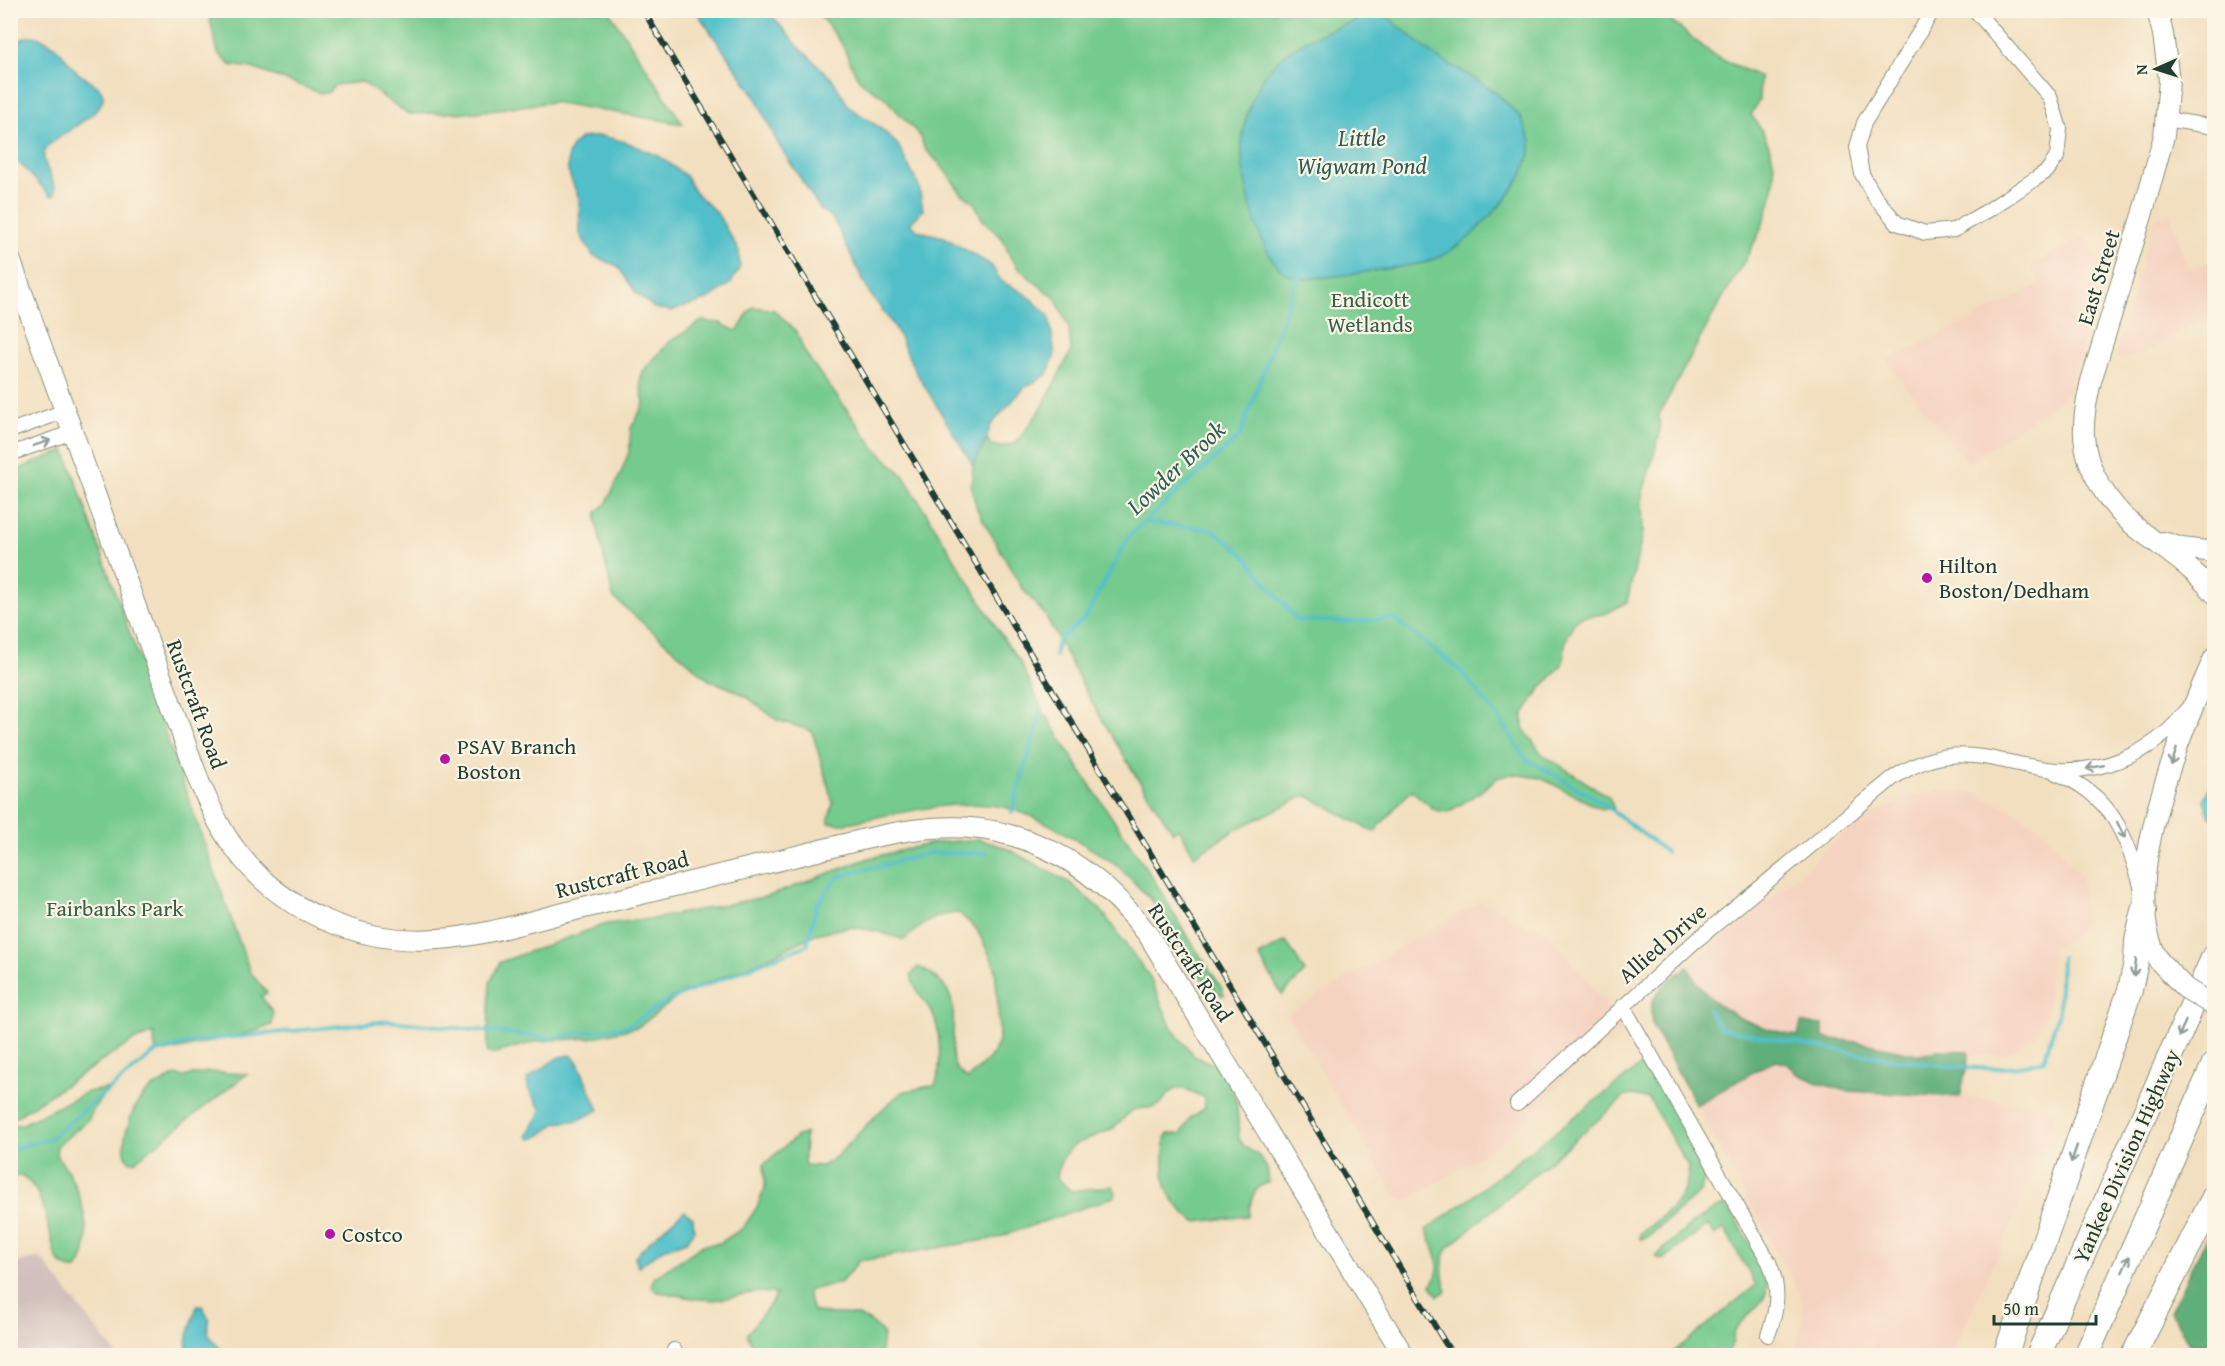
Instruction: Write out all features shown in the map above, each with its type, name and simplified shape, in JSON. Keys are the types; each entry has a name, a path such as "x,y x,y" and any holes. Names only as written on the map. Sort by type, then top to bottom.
{"highway":[{"path":"2005,1356 2130,990 2144,903"},
{"name":"Yankee Division Highway","path":"2038,1356 2214,956"},
{"name":"Yankee Division Highway","path":"2086,1356 2214,1064"},
{"path":"2133,1356 2214,1197"}],"main road":[{"name":"East Street","path":"2157,10 2163,34 2169,80 2166,119 2159,157 2091,381 2084,421 2086,451 2098,483 2123,515 2175,556 2214,593"},
{"name":"Rustcraft Road","path":"10,260 196,773 225,834 250,867 280,893 300,908 349,929 395,939 438,939 502,928 847,843 924,829 951,827 997,831 1047,849 1086,871 1104,885 1134,916 1149,936 1404,1356"},
{"name":"East Street","path":"2150,536 2182,548 2214,552"},
{"path":"2214,658 2178,746 2163,790 2149,850 2144,903 2148,935 2158,961 2184,988 2214,1006"}],"street":[{"path":"1933,10 1864,123 1857,147 1862,174 1875,197 1897,223 1925,233 1954,230 2047,171 2057,157 2060,129 2050,97 1975,10"},
{"path":"2166,119 2214,128"},
{"path":"10,431 65,411"},
{"path":"10,454 73,432"},
{"name":"Allied Drive","path":"1768,1335 1778,1301 1772,1269 1623,1006 1693,943 1909,767 1948,756 1972,755 2061,770 2100,766 2144,749 2165,735 2178,722 2204,683"},
{"name":"Allied Drive","path":"2045,768 2083,786 2107,808 2124,834 2144,903"},
{"path":"1517,1104 1623,1006"}],"shaded area":[{"path":"2170,212 2188,268 2214,261 2214,311 2145,353 2125,359 2114,358 2155,218"},
{"path":"2085,236 2104,274 2069,394 1968,463 1886,361 2040,285 2031,266"},
{"path":"1939,790 1970,792 2008,808 2039,827 2071,863 2081,879 2084,922 2075,935 2052,947 2047,1014 2036,1035 2002,1055 1970,1055 1961,1096 2057,1109 2015,1216 1953,1355 1791,1355 1797,1345 1803,1318 1797,1288 1653,1027 1650,1016 1651,1003 1659,990 1768,901 1851,827 1913,796"},
{"path":"1478,902 1495,908 1514,920 1538,928 1555,941 1629,1036 1616,1031 1602,1037 1526,1120 1496,1146 1414,1197 1405,1199 1397,1195 1387,1181 1287,1014"},
{"path":"40,1257 117,1355 11,1355 11,1264"}],"green space":[{"path":"208,11 609,11 683,124 552,102 476,112 408,114 362,82 335,85 328,93 320,93 252,68 230,65 218,53"},
{"name":"Endicott Wetlands","path":"821,11 1659,11 1716,57 1760,77 1759,100 1751,115 1765,137 1774,164 1774,182 1767,215 1752,247 1659,415 1660,433 1642,496 1643,533 1627,602 1605,614 1582,617 1574,623 1566,640 1562,665 1540,689 1523,715 1523,728 1542,754 1609,797 1614,809 1601,809 1541,778 1512,774 1497,778 1476,795 1448,812 1435,810 1411,790 1374,832 1306,795 1237,829 1194,856 1179,828 1173,832 1136,776 1091,701 1045,615 1021,587 977,509 971,487 973,465 987,438 991,445 1000,447 1016,443 1041,409 1071,350 1069,328 1056,299 1019,269 1002,238 982,219 974,202 962,194 940,164 924,148 921,137 883,96 865,85 856,75 842,44 821,17"},
{"path":"754,307 774,310 797,332 804,351 812,363 876,449 903,475 1019,660 1041,707 1080,770 1156,883 1224,995 1221,995 1194,971 1155,904 1117,865 1039,820 1006,808 971,804 934,807 841,824 829,823 833,803 812,731 777,720 747,697 709,680 613,597 596,521 597,512 606,504 629,452 631,428 644,404 640,382 643,371 669,342 702,321 720,323 736,331"},
{"name":"Fairbanks Park","path":"65,450 250,972 267,993 261,996 273,1013 272,1025 256,1031 166,1052 156,1052 155,1033 133,1041 11,1120 11,472"},
{"path":"978,839 1004,847 1070,883 1100,909 1149,976 1172,1028 1181,1040 1194,1056 1217,1065 1228,1079 1237,1104 1239,1139 1244,1146 1259,1156 1267,1168 1269,1182 1256,1191 1251,1200 1248,1216 1195,1222 1183,1212 1169,1194 1166,1185 1165,1138 1168,1134 1181,1134 1190,1118 1205,1108 1204,1098 1187,1090 1174,1090 1157,1106 1133,1110 1112,1129 1076,1144 1063,1156 1057,1178 1071,1191 1113,1186 1116,1193 1114,1197 997,1238 859,1261 841,1282 807,1291 813,1311 858,1316 874,1325 883,1334 881,1352 878,1355 757,1355 747,1334 777,1295 757,1292 714,1300 698,1299 657,1292 651,1285 655,1277 703,1245 720,1243 743,1228 757,1207 765,1188 764,1164 796,1137 805,1133 805,1165 822,1166 836,1157 878,1113 902,1092 935,1085 939,1069 939,1037 934,1018 912,980 911,975 918,967 940,981 950,996 953,1016 952,1055 958,1070 967,1079 989,1059 999,1042 995,966 977,930 959,913 943,915 929,921 904,940 876,931 850,927 815,934 766,959 683,993 638,1027 590,1038 538,1041 496,1053 487,1053 490,982 500,962 606,924 658,918 769,896 869,858 933,843"},
{"path":"1286,941 1305,972 1282,995 1259,956"},
{"path":"1688,966 1707,995 1720,1006 1765,1028 1798,1036 1801,1023 1823,1025 1823,1038 1858,1042 1922,1055 1938,1050 1968,1051 1960,1097 1847,1091 1818,1083 1796,1073 1787,1064 1777,1061 1762,1067 1696,1105 1653,1027 1651,1016 1651,1006 1658,991"},
{"path":"1644,1063 1696,1150 1705,1175 1701,1191 1648,1237 1640,1239 1640,1234 1680,1198 1685,1189 1688,1167 1649,1099 1634,1095 1626,1096 1447,1249 1442,1270 1447,1291 1438,1296 1431,1285 1438,1272 1437,1258 1426,1230"},
{"path":"207,1072 247,1074 135,1161 129,1161 126,1154 125,1137 135,1108 144,1095 155,1086 176,1075 183,1077"},
{"path":"110,1088 96,1105 88,1120 57,1146 56,1155 66,1168 78,1193 87,1233 83,1258 77,1269 71,1269 63,1266 56,1257 45,1213 34,1188 21,1175 11,1180 11,1124 21,1125 87,1092"},
{"path":"1725,1206 1729,1208 1761,1264 1767,1287 1765,1296 1738,1326 1733,1342 1725,1355 1670,1355 1756,1285 1724,1229 1715,1235 1708,1225 1664,1259 1655,1257 1697,1220"},
{"path":"2214,1226 2214,1355 2197,1355 2170,1312"}],"water":[{"path":"696,11 768,11 797,45 833,80 849,107 879,127 898,145 919,187 923,210 910,224 919,231 944,237 991,265 1001,281 1027,295 1049,316 1055,355 1047,375 1025,387 990,426 987,438 973,465 914,369 896,329 869,292 833,219 821,210 778,144 755,96"},
{"name":"Little Wigwam Pond","path":"1364,11 1384,11 1384,14 1436,57 1496,93 1520,116 1531,141 1531,152 1522,175 1506,199 1470,237 1447,253 1424,263 1354,274 1307,279 1295,277 1285,273 1275,263 1259,232 1253,213 1242,158 1246,121 1260,83 1278,61 1289,51 1315,36 1355,21 1357,14"},
{"path":"33,36 57,48 78,73 101,90 103,98 100,106 92,114 47,147 44,153 45,165 55,189 55,195 51,196 20,164 11,158 11,45"},
{"path":"601,136 626,142 659,156 686,176 693,190 717,213 739,251 740,267 731,283 707,300 671,311 654,308 635,292 618,266 593,256 580,234 579,199 568,171 568,155 573,145 581,138"},
{"path":"2214,775 2214,819 2210,817 2204,800"},
{"path":"571,1055 577,1061 599,1110 579,1120 556,1123 538,1137 531,1139 527,1136 542,1110 528,1089 527,1079 559,1057"},
{"path":"684,1211 693,1218 694,1230 687,1241 663,1249 638,1267 635,1257"},
{"path":"197,1306 202,1306 209,1318 209,1335 226,1355 185,1355"}],"waterway":[{"name":"Lowder Brook","path":"1055,656 1058,640 1085,618 1129,536 1240,436 1299,274"},
{"path":"1145,522 1213,530 1243,554 1297,620 1353,622 1393,618 1460,670 1498,717 1526,759 1600,801 1666,852"},
{"name":"Lowder Brook","path":"1012,812 1042,709"},
{"path":"10,1149 49,1139 154,1053 197,1041 390,1021 552,1038 628,1026 669,1000 807,945 817,904 838,877 930,853 987,853"},
{"path":"1708,1009 1720,1028 1867,1055 1948,1066 2012,1067 2044,1060 2059,1011 2061,957"}],"railway":[{"path":"643,10 1453,1356"}],"place":[{"name":"Hilton Boston/Dedham","path":"1927,578"},
{"name":"PSAV Branch Boston","path":"445,759"},
{"name":"Costco","path":"330,1234"}]}
